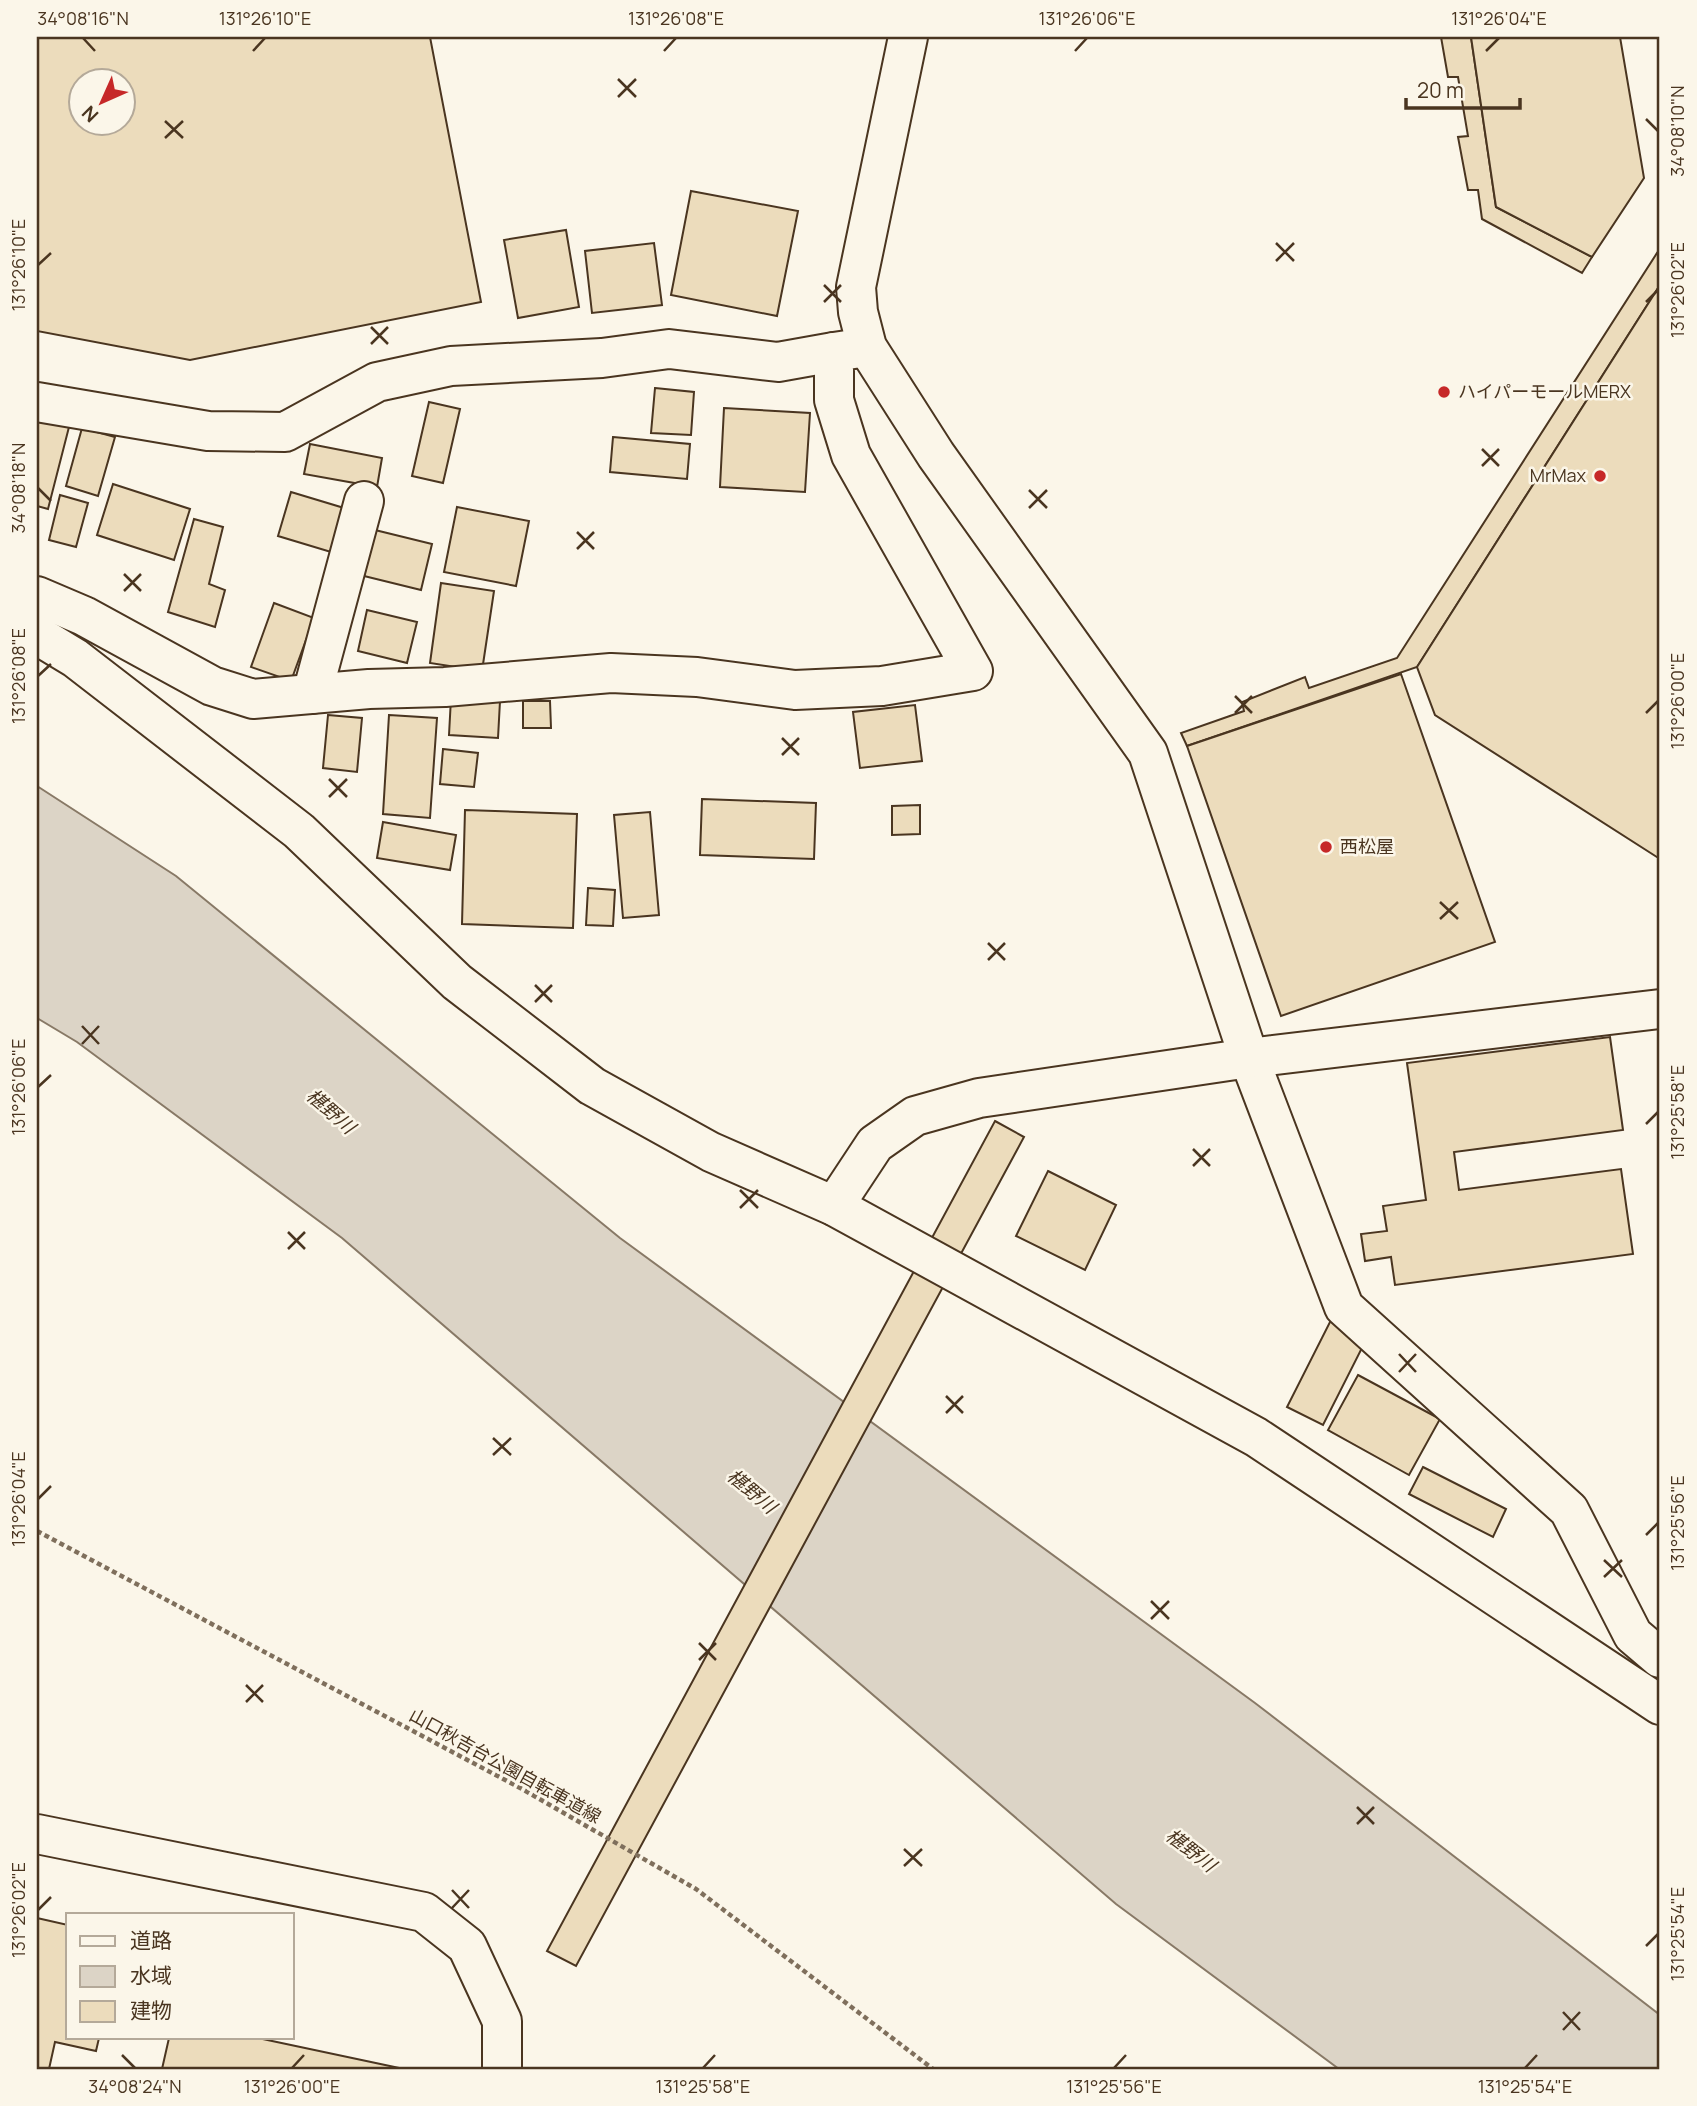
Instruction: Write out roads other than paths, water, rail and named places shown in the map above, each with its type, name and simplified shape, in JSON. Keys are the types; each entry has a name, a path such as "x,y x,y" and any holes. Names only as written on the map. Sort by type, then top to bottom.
{"street":[{"path":"37,596 84,616 212,686 253,699 611,673 697,677 795,690 882,686 973,671 851,455 834,400 850,350 858,312 856,287 908,37"},
{"path":"37,402 208,431 285,432 377,382 451,366 601,358 669,349 778,362 850,350"},
{"path":"850,350 936,455 1148,753 1248,1058 1344,1307 1569,1510 1633,1635 1660,1658"},
{"path":"312,694 364,501"},
{"path":"37,635 75,659 299,831 457,982 592,1086 711,1152 834,1206 1256,1437 1660,1705"},
{"path":"834,1206 875,1144 915,1116 979,1098 1248,1058 1660,1009"},
{"path":"37,1834 424,1912 467,1946 502,2021 502,2069"}],"water":[{"name":"椹野川","path":"37,786 176,876 620,1238 1255,1703 1660,2015 1660,2069 1339,2069 1116,1904 342,1238 77,1042 37,1018"}],"place":[{"name":"ハイパーモールMERX","path":"1444,392"},
{"name":"MrMax","path":"1600,476"},
{"name":"西松屋","path":"1326,847"}]}
